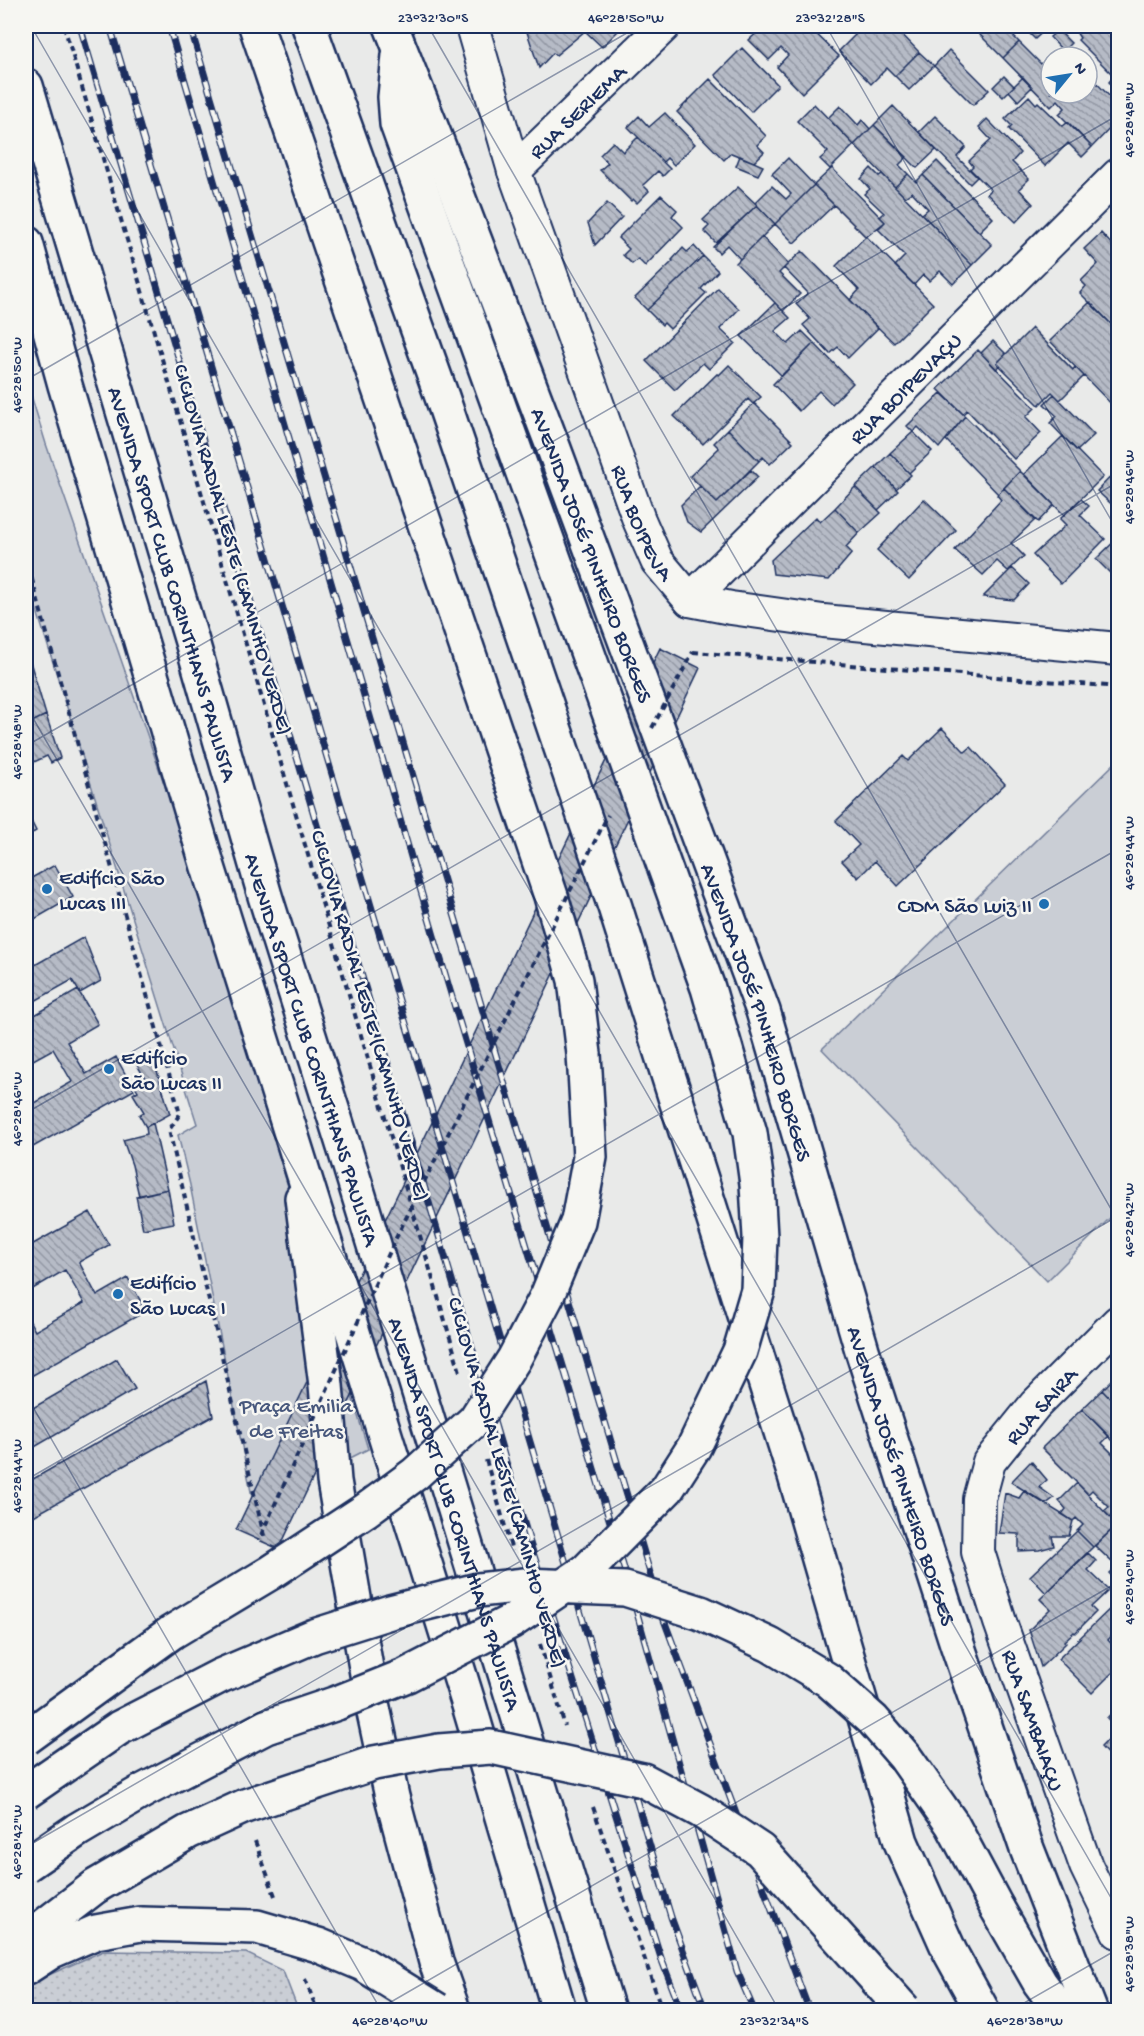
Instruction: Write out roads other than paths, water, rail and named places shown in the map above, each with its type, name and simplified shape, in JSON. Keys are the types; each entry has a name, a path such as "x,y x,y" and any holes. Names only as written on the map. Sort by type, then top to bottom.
{"main road":[{"path":"26,1738 172,1632 270,1573 366,1510 415,1474 475,1420 514,1359 547,1296 578,1221 590,1157 584,1054 575,980 551,896 256,26"},
{"path":"309,26 446,408 615,907 795,1476 901,1842 950,1952 982,2010"},
{"path":"26,1866 76,1830 142,1791 266,1727 337,1703 408,1675 512,1621 586,1571 667,1489 694,1447 740,1351 758,1290 760,1237 757,1184 750,1133 729,1059 704,977 398,124 395,97 395,36"},
{"name":"AVENIDA JOSÉ PINHEIRO BORGES","path":"395,36 550,437 763,1011 861,1350 953,1633 1027,1849 1090,2010"},
{"name":"AVENIDA SPORT CLUB CORINTHIANS PAULISTA","path":"26,86 190,634 265,896 608,2010"},
{"name":"AVENIDA SPORT CLUB CORINTHIANS PAULISTA","path":"26,243 65,385 208,867 469,1705 559,2010"},
{"name":"AVENIDA SPORT CLUB CORINTHIANS PAULISTA","path":"295,1145 326,1385 334,1481 372,1703 392,1797 436,1962 453,2010"},
{"path":"26,1792 118,1728 220,1676 314,1636 390,1612 478,1590 525,1586 625,1588 701,1613 770,1645 828,1680 873,1720 904,1757 952,1824 1040,1983 1060,2010"},
{"path":"26,1940 96,1886 188,1832 245,1806 374,1763 440,1751 491,1747 643,1780 701,1811 760,1850 904,2010"},
{"path":"26,1968 52,1951 96,1932 141,1924 257,1927 318,1945 363,1964 437,2010"}],"street":[{"name":"RUA BOIPEVA","path":"472,26 514,171 639,520 657,561 690,600 731,609 823,621 1119,649"},
{"name":"RUA SERIEMA","path":"514,171 663,26"},
{"name":"RUA BOIPEVAÇU","path":"690,600 1119,175"},
{"name":"RUA SAIRA","path":"979,1499 989,1462 1035,1405 1119,1322"},
{"name":"RUA SAMBAIAÇU","path":"979,1499 978,1552 1000,1622 1086,1866 1114,1910"}],"railway":[{"path":"80,26 530,1543 661,1958 681,2010"},
{"path":"110,26 671,1917 705,2010"},
{"path":"169,26 448,984 632,1595 737,1971 754,2010"},
{"path":"190,26 664,1620 809,2010"}],"place":[{"name":"Edifício São Lucas III","path":"47,889"},
{"name":"CDM São Luiz II","path":"1044,904"},
{"name":"Edifício São Lucas II","path":"109,1069"},
{"name":"Edifício São Lucas I","path":"118,1294"}],"park label":[{"name":"Praça Emilia de Freitas","path":"296,1416"}]}
